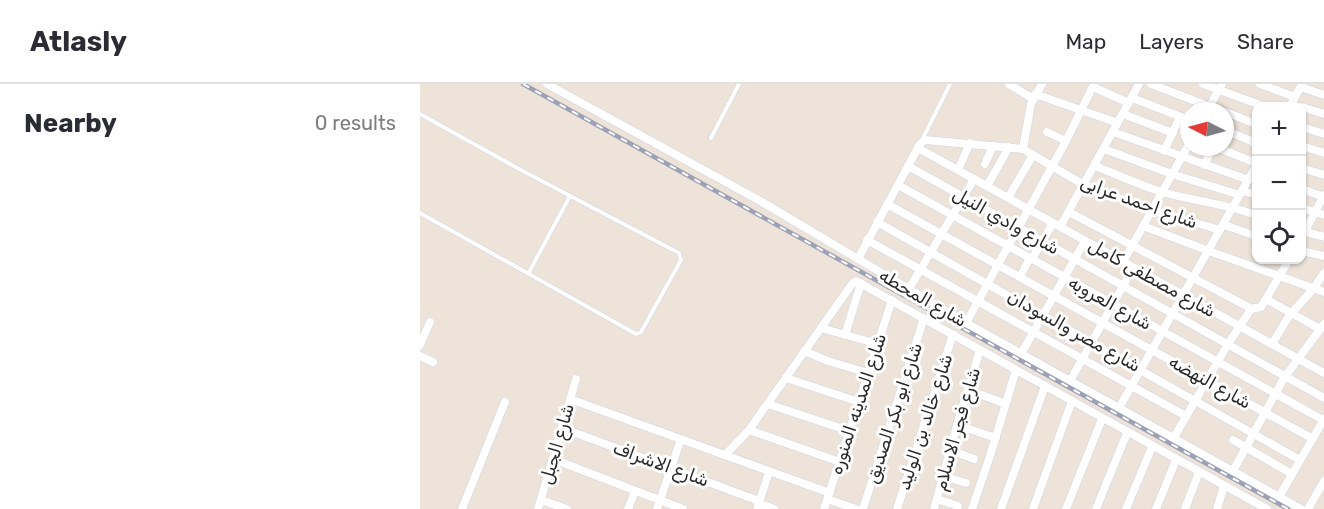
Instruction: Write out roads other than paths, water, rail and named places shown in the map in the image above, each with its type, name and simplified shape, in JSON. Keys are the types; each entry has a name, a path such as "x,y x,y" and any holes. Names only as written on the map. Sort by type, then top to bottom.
{"street":[{"name":"شارع المحطه","path":"547,84 762,202 966,323 1301,509"},
{"path":"1009,84 1034,96 1082,109 1118,123"},
{"path":"1023,149 1034,96 1042,84"},
{"path":"1020,277 1043,241 1069,212 1139,84"},
{"path":"1151,84 1192,102"},
{"path":"1203,84 1220,87 1254,102"},
{"path":"1260,84 1292,102"},
{"path":"966,323 1066,141 1093,85 1180,117 1164,151"},
{"path":"1297,102 1302,85 1324,94"},
{"path":"1212,102 1220,87"},
{"path":"1306,108 1324,114"},
{"path":"1123,114 1173,133"},
{"path":"1234,116 1252,122"},
{"path":"1306,128 1324,134"},
{"path":"1047,132 1066,141"},
{"path":"1113,132 1204,165 1252,171"},
{"path":"1234,134 1252,141"},
{"path":"957,170 970,143"},
{"name":"شارع احمد عرابى","path":"920,144 970,143 1023,149 1084,185 1152,210 1252,235"},
{"path":"858,259 920,144"},
{"name":"شارع مصطفى كامل","path":"920,144 957,170 1324,373"},
{"path":"985,164 993,146"},
{"path":"987,186 1009,147"},
{"path":"1306,147 1324,153"},
{"path":"1104,149 1172,174 1252,194"},
{"path":"1008,198 1033,155"},
{"path":"1204,165 1210,156"},
{"path":"1230,156 1252,170"},
{"path":"1123,262 1182,157"},
{"name":"شارع وادي النيل","path":"908,166 1324,398"},
{"path":"1095,166 1162,192 1206,203 1219,203 1252,213"},
{"path":"1306,169 1324,175"},
{"path":"1119,408 1252,174"},
{"path":"909,289 974,179"},
{"name":"شارع العروبه","path":"898,184 1324,420"},
{"path":"1306,190 1324,196 1306,227"},
{"name":"شارع النهضه","path":"887,204 1313,439"},
{"path":"1306,209 1324,214"},
{"path":"1069,212 1252,309 1260,308 1287,264"},
{"name":"شارع مصر والسودان","path":"877,222 1300,459"},
{"path":"1143,226 1324,292"},
{"path":"1306,234 1324,237"},
{"path":"867,240 1186,416"},
{"path":"1022,354 1085,241"},
{"path":"1306,251 1324,256"},
{"path":"1070,381 1133,267"},
{"path":"1272,344 1291,313 1314,288 1324,273"},
{"name":"شارع المحطه","path":"725,455 749,430 854,282 861,283 892,300 1152,447 1267,509"},
{"path":"845,335 861,283"},
{"path":"1233,471 1274,393 1322,326 1266,299"},
{"name":"شارع المدينه المنوره","path":"824,509 892,300"},
{"path":"1173,439 1206,380 1252,309"},
{"name":"شارع ابو بكر الصديق","path":"863,509 924,318"},
{"path":"420,345 430,322"},
{"path":"821,328 878,344"},
{"name":"شارع خالد بن الوليد","path":"897,509 953,334"},
{"name":"شارع فجر الاسلام","path":"934,509 980,350"},
{"path":"804,351 868,374"},
{"path":"420,356 433,362"},
{"path":"972,509 1016,370"},
{"path":"786,378 859,402"},
{"name":"شارع الجبل","path":"538,509 576,379"},
{"path":"1001,509 1045,386"},
{"path":"982,395 1006,404"},
{"path":"570,399 725,455 856,509"},
{"path":"1033,509 1072,401"},
{"path":"462,509 505,402"},
{"path":"768,404 849,431"},
{"path":"1066,509 1102,418"},
{"path":"1279,497 1324,420"},
{"path":"957,425 996,438"},
{"name":"شارع الاشراف","path":"562,428 774,509"},
{"path":"749,430 840,462"},
{"path":"1096,509 1127,433"},
{"path":"659,505 681,440"},
{"path":"1233,440 1292,474"},
{"path":"1126,509 1152,447"},
{"path":"950,450 974,459"},
{"path":"553,459 635,491 659,505 683,509"},
{"path":"1156,509 1176,460"},
{"path":"758,504 769,472"},
{"path":"1185,509 1199,472"},
{"path":"943,476 966,483"},
{"path":"1308,509 1324,481"},
{"path":"1217,509 1224,486"},
{"path":"628,509 635,491"},
{"path":"937,499 958,506"},
{"path":"1246,509 1249,499"},
{"path":"541,500 567,509"}],"lane":[{"path":"711,138 739,84"},
{"path":"920,144 950,84"},
{"path":"420,114 678,253 679,263 641,332 636,334 420,213"},
{"path":"528,274 570,196"}],"railway":[{"path":"523,84 1288,509"}]}
